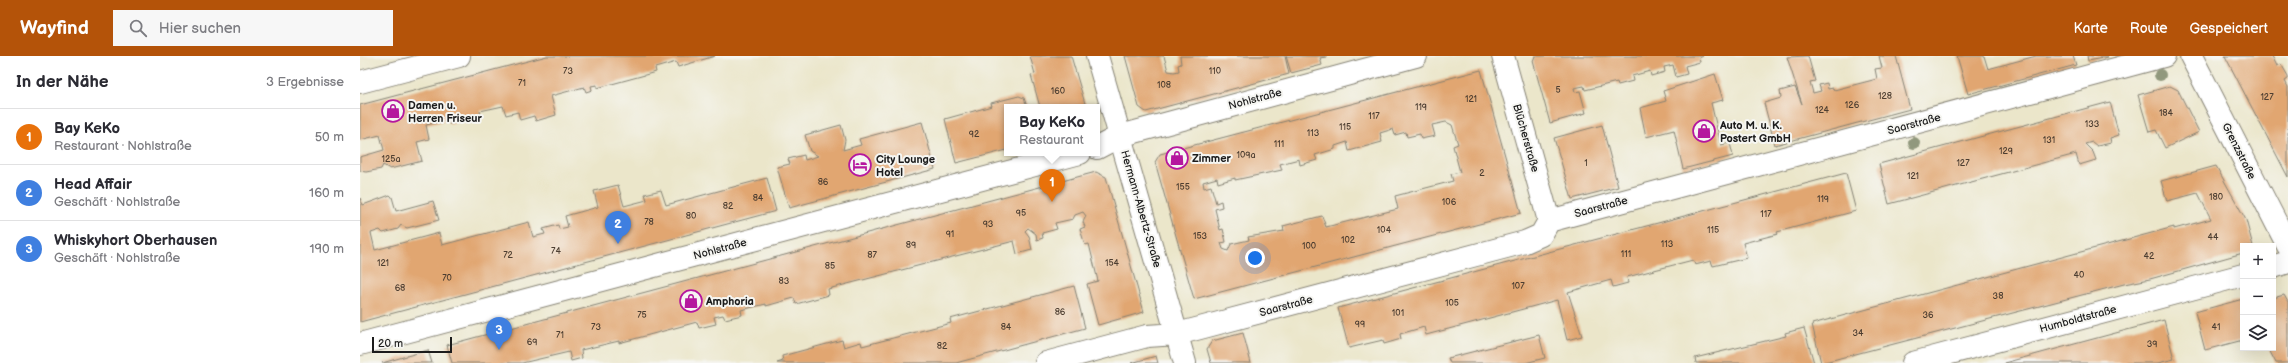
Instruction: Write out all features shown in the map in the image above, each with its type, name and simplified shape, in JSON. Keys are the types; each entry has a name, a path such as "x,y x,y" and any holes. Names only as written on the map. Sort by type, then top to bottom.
{"street":[{"path":"360,82 459,56"},
{"name":"Hermann-Albertz-Straße","path":"1097,56 1185,363"},
{"name":"Nohlstraße","path":"1100,146 1120,136 1416,56"},
{"name":"Blücherstraße","path":"1503,56 1549,221"},
{"name":"Saarstraße","path":"1046,363 1147,336 1177,334 1525,242 1541,235 1549,221 2164,56"},
{"name":"Grenzstraße","path":"2191,56 2288,246"},
{"name":"Nohlstraße","path":"360,344 1069,156"},
{"path":"2276,266 2288,262"},
{"name":"Humboldtstraße","path":"1913,363 2240,276"}],"building":[{"path":"547,56 715,56 678,67 676,62 655,68 656,72 597,88 597,85 591,86 592,90 586,92 584,87 551,96 556,115 536,121 534,116 520,120 518,112 506,115 503,106 480,111 481,116 449,124 448,120 426,125 429,139 417,142 422,161 390,169 383,165 381,169 366,172 360,171 360,157 384,150 380,135 360,140 360,105"},
{"path":"1030,56 1071,56 1085,104 1039,104 1031,75 1035,74"},
{"path":"1125,56 1164,56 1168,71 1174,72 1179,71 1178,65 1181,64 1180,56 1285,56 1289,74 1146,112 1139,107"},
{"path":"1286,56 1326,57 1320,58 1322,65 1291,73"},
{"path":"1535,56 1703,56 1699,58 1700,62 1685,66 1687,74 1676,77 1673,65 1664,67 1665,72 1651,76 1650,71 1632,76 1633,81 1618,85 1617,82 1585,90 1584,86 1574,88 1575,92 1580,91 1586,113 1550,123 1533,61"},
{"path":"1808,56 1815,81 1810,82 1813,93 1821,91 1819,85 1827,83 1828,89 1833,88 1834,90 1877,79 1875,69 1882,68 1879,56 1896,56 1910,109 1775,145 1764,103 1781,98 1780,91 1795,87 1802,104 1787,57"},
{"path":"1957,56 1984,56 1988,69 2036,56 2073,56 2076,65 1968,94"},
{"path":"2087,56 2107,56 2108,57 2088,61"},
{"path":"2225,56 2272,56 2277,66 2281,64 2288,76 2288,79 2285,81 2288,87 2288,177"},
{"path":"1481,70 1521,213 1194,299 1155,162 1160,154","holes":["1446,122 1452,125 1458,144 1453,146 1460,172 1451,174 1453,181 1395,196 1398,209 1326,227 1322,216 1283,226 1284,231 1248,237 1249,240 1231,244 1228,251 1223,249 1221,243 1226,242 1223,229 1220,230 1215,209 1222,207 1221,201 1216,203 1211,186 1204,188 1203,182 1217,178 1218,183 1235,178 1235,180 1282,170 1280,164 1299,159 1300,165 1317,160 1315,155 1335,149 1335,146 1347,142 1349,151 1382,142 1380,133 1393,129 1395,135 1406,132 1407,137 1420,134 1421,139 1435,136 1432,125"]},
{"path":"1715,74 1723,100 1711,103 1721,145 1730,143 1733,156 1683,169 1674,130 1646,137 1640,108 1666,101 1663,91"},
{"path":"2170,86 2178,90 2199,132 2165,148 2156,130 2149,132 2138,95"},
{"path":"1019,96 1024,98 1026,104 1004,104 1004,151 956,163 945,119 992,106 991,103"},
{"path":"2110,102 2119,135 2110,138 2111,143 2097,146 2092,142 2085,144 2093,152 2096,160 2079,165 2076,154 1889,204 1879,164"},
{"path":"922,122 935,169 789,208 777,167 790,164 788,159 804,155 805,160 818,156 810,151 805,135 841,125 845,140 843,150 861,145 859,139"},
{"path":"1602,125 1618,187 1572,199 1554,138"},
{"path":"2216,166 2246,220 2252,243 2240,243 2240,254 2150,279 2124,284 1821,363 1812,324 2174,227 2174,229 2211,219 2198,193 2167,201 2161,181"},
{"path":"1096,172 1106,177 1144,312 1098,325 1087,284 1098,281 1089,244 1085,245 1080,229 1085,227 1083,222 1086,216 1083,212 1075,215 1073,219 1055,223 1057,229 1042,233 1043,238 1037,240 1036,234 1028,228 1025,231 1029,236 1032,250 1017,254 1014,241 828,289 829,295 796,304 794,298 766,306 766,304 741,310 742,315 725,319 723,315 714,317 716,324 699,328 697,322 619,343 619,341 581,350 582,358 571,361 569,352 522,363 452,363 447,345"},
{"path":"1846,173 1856,211 1777,232 1778,234 1743,243 1747,258 1713,266 1711,261 1695,265 1693,260 1627,277 1628,283 1613,287 1611,280 1568,292 1582,336 1567,340 1557,300 1426,335 1424,327 1400,334 1401,339 1384,344 1383,340 1349,348 1338,308"},
{"path":"767,178 776,211 360,322 360,198 363,205 390,195 396,211 433,201 439,220 407,228 401,225 398,229 383,233 380,230 371,233 375,250 439,233 442,245 529,222 533,237 545,234 543,229 558,225 559,229 568,227 565,216 598,207 594,191 618,185 624,206 647,200 645,194 661,190 666,205"},
{"path":"1074,286 1085,328 956,363 777,363 783,361 782,356 842,340 844,347 861,342 862,346 951,323 950,319"},
{"path":"2284,295 2288,302 2288,363 2276,363 2270,351 2276,351 2276,297"},
{"path":"2240,300 2240,341 2205,350 2195,312"},
{"path":"2164,320 2174,359 2158,363 2004,363"},
{"path":"1804,328 1814,363 1696,363 1695,358 1786,336 1785,333"},
{"path":"1243,333 1251,363 1211,363 1207,349 1212,341"},
{"path":"1539,335 1545,358 1525,363 1450,363 1448,358"},
{"path":"428,350 432,363 382,363"},
{"path":"1156,356 1158,363 1131,363"}],"place":[{"name":"Damen u. Herren Friseur","path":"393,111"},
{"name":"Auto M. u. K. Postert GmbH","path":"1704,131"},
{"name":"Zimmer","path":"1177,158"},
{"name":"City Lounge Hotel","path":"860,165"},
{"name":"Bay KeKo","path":"1052,202"},
{"name":"Head Affair","path":"618,244"},
{"name":"Amphoria","path":"691,301"},
{"name":"Whiskyhort Oberhausen","path":"499,350"}]}
